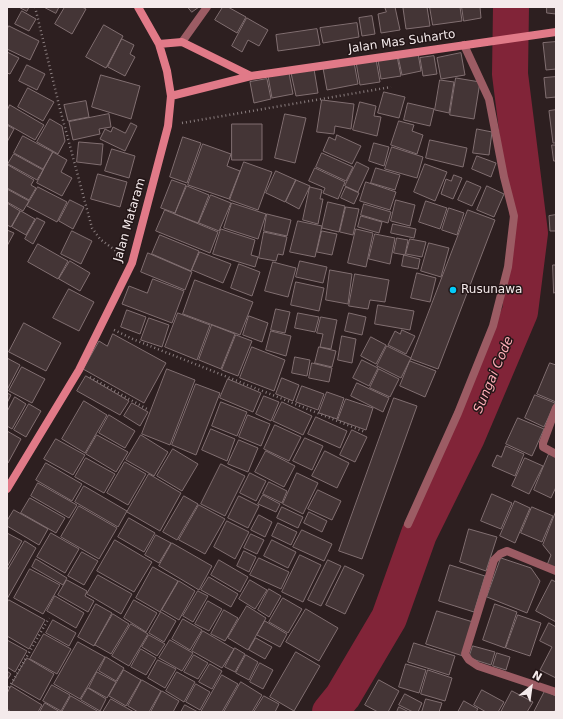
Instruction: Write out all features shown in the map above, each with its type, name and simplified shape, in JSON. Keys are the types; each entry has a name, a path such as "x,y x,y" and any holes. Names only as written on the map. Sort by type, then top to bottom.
{"main road":[{"name":"Jalan Mataram","path":"7,489 79,370 132,264 168,126 171,96 167,72 159,44 138,7"},
{"name":"Jalan Mas Suharto","path":"171,96 251,76 556,32"},
{"path":"159,44 182,42 251,76"}],"street":[{"path":"182,42 208,7"},
{"path":"408,524 458,413 493,326 508,267 514,216 504,177 490,99 464,45"},
{"path":"556,408 544,438 543,447 556,454"},
{"path":"556,572 507,551 500,554 494,560 465,654 469,660 478,666 556,692"}],"path":[{"path":"35,7 60,109 92,228 100,239 132,264"},
{"path":"177,124 391,87"},
{"path":"103,324 135,340 366,432"},
{"path":"79,370 147,409"},
{"path":"7,691 49,618"}],"building":[{"path":"19,7 29,7 27,11"},
{"path":"44,7 59,7 56,13"},
{"path":"65,7 82,7 86,9 72,34 55,24"},
{"path":"188,7 199,7 192,12"},
{"path":"223,7 228,7 246,17 237,33 215,20"},
{"path":"385,7 395,7 400,30 381,33 378,14 386,12"},
{"path":"427,7 430,26 406,29 403,8"},
{"path":"430,7 460,7 462,21 433,25"},
{"path":"462,7 480,7 481,18 464,21"},
{"path":"547,7 556,7 556,14 547,13"},
{"path":"22,11 36,19 29,31 15,24"},
{"path":"372,16 375,34 362,36 359,18"},
{"path":"247,18 268,30 259,46 248,40 242,52 232,46"},
{"path":"357,23 359,37 323,43 320,28"},
{"path":"104,25 123,36 106,68 86,57"},
{"path":"9,26 39,41 30,60 7,49 7,30"},
{"path":"317,29 320,45 278,51 276,35"},
{"path":"122,39 134,45 130,54 135,57 125,76 108,67"},
{"path":"556,42 556,69 546,70 543,43"},
{"path":"7,52 19,58 10,74 7,73"},
{"path":"418,53 421,71 402,75 398,56"},
{"path":"461,53 465,75 441,79 437,58"},
{"path":"397,56 401,76 381,79 378,60"},
{"path":"434,56 437,74 423,76 420,58"},
{"path":"376,59 380,82 360,85 356,62"},
{"path":"354,62 358,84 327,90 323,68"},
{"path":"27,65 45,74 37,90 19,81"},
{"path":"314,69 318,93 296,96 291,73"},
{"path":"289,73 293,94 272,98 268,76"},
{"path":"101,75 140,86 131,119 92,107"},
{"path":"556,77 556,97 546,98 544,78"},
{"path":"456,78 480,82 474,119 450,115"},
{"path":"267,79 271,99 254,103 250,82"},
{"path":"440,80 454,82 449,113 435,110"},
{"path":"28,88 54,102 43,121 18,107"},
{"path":"384,92 405,97 399,118 378,113"},
{"path":"322,100 354,104 351,129 335,126 334,134 317,132"},
{"path":"86,101 89,117 68,121 64,105"},
{"path":"360,102 376,106 374,116 381,117 377,136 353,130"},
{"path":"408,103 434,109 430,126 404,120"},
{"path":"10,105 44,125 35,140 7,124 7,111"},
{"path":"556,110 556,143 553,143 549,111"},
{"path":"109,114 111,127 99,129 100,134 73,140 69,122"},
{"path":"285,114 306,118 295,163 275,158"},
{"path":"50,119 62,126 65,141 58,154 37,142"},
{"path":"399,121 414,125 412,131 423,135 417,154 391,145"},
{"path":"131,123 137,126 125,151 100,139 105,129 111,132 113,127 125,133"},
{"path":"232,124 262,124 262,160 232,160"},
{"path":"7,125 14,129 7,142"},
{"path":"477,129 492,132 489,155 473,153"},
{"path":"337,135 361,146 352,164 323,151 329,137 335,140"},
{"path":"23,136 53,152 43,169 14,153"},
{"path":"183,137 201,143 187,183 170,177"},
{"path":"430,140 467,148 463,167 426,158"},
{"path":"79,142 103,144 101,165 77,162"},
{"path":"374,143 389,147 384,166 369,161"},
{"path":"203,144 231,154 227,166 240,171 229,199 188,185"},
{"path":"552,145 556,145 556,161 554,161"},
{"path":"392,147 423,157 417,178 385,169"},
{"path":"112,149 135,156 129,178 105,171"},
{"path":"53,152 67,160 61,172 72,178 62,196 37,183"},
{"path":"322,153 353,167 346,181 316,167"},
{"path":"14,154 43,170 37,180 8,164"},
{"path":"477,156 496,163 491,177 472,169"},
{"path":"244,162 272,172 258,210 230,200"},
{"path":"357,162 369,168 358,192 345,186"},
{"path":"425,164 447,172 435,201 414,192"},
{"path":"8,165 34,180 31,185 36,188 29,200 7,188"},
{"path":"315,168 345,182 338,199 323,193 325,188 309,181"},
{"path":"376,168 400,175 395,190 371,183"},
{"path":"276,171 296,180 285,202 266,193"},
{"path":"98,174 127,182 120,207 91,199"},
{"path":"454,175 462,178 453,199 441,194 446,179 451,181"},
{"path":"172,180 186,185 175,213 161,208"},
{"path":"296,180 310,186 299,209 286,202"},
{"path":"467,181 481,187 472,206 458,200"},
{"path":"366,182 396,192 390,210 360,201"},
{"path":"187,186 209,195 198,223 175,214"},
{"path":"487,186 504,194 494,217 477,210"},
{"path":"38,187 67,202 57,222 27,206"},
{"path":"310,187 322,190 320,199 323,199 318,224 303,220"},
{"path":"346,187 359,193 354,204 341,198"},
{"path":"7,189 29,201 23,211 7,202"},
{"path":"211,195 231,203 219,231 199,223"},
{"path":"70,200 84,207 73,229 59,221"},
{"path":"396,200 415,205 410,226 391,221"},
{"path":"426,201 447,208 440,229 419,222"},
{"path":"328,202 345,206 339,232 322,228"},
{"path":"7,203 20,211 11,227 7,225"},
{"path":"232,203 266,214 258,239 224,228"},
{"path":"364,204 391,212 388,223 361,215"},
{"path":"346,207 359,209 353,235 340,232"},
{"path":"449,208 464,213 457,235 442,230"},
{"path":"165,210 218,232 210,253 156,231"},
{"name":"Rusunawa","path":"468,210 495,220 438,369 411,359"},
{"path":"21,211 35,219 26,235 12,227"},
{"path":"267,214 291,220 287,236 264,231"},
{"path":"556,215 556,231 550,231 549,216"},
{"path":"361,216 382,222 379,233 358,227"},
{"path":"37,218 45,222 33,244 25,239"},
{"path":"298,221 322,226 315,257 290,252"},
{"path":"393,224 416,229 414,238 391,233"},
{"path":"221,229 255,240 251,255 258,257 255,267 213,254"},
{"path":"356,229 373,233 366,267 348,263"},
{"path":"7,230 14,233 7,246"},
{"path":"72,231 92,241 81,264 61,254"},
{"path":"322,231 337,234 332,255 317,252"},
{"path":"264,232 287,237 283,255 278,254 276,261 259,258"},
{"path":"375,234 395,238 390,264 369,259"},
{"path":"160,235 199,251 191,271 152,254"},
{"path":"397,238 408,240 405,255 394,253"},
{"path":"410,239 426,242 422,257 406,254"},
{"path":"429,243 449,248 441,277 421,271"},
{"path":"38,244 68,261 58,279 28,262"},
{"path":"200,252 231,264 223,283 192,270"},
{"path":"148,253 192,272 185,290 141,272"},
{"path":"404,255 420,259 418,269 402,266"},
{"path":"70,261 90,273 80,291 59,279"},
{"path":"300,261 327,267 323,283 296,277"},
{"path":"273,262 296,268 288,297 265,291"},
{"path":"239,264 260,272 252,296 231,288"},
{"path":"553,265 556,265 556,292 554,293"},
{"path":"330,270 352,274 348,304 326,300"},
{"path":"417,273 436,278 430,302 411,298"},
{"path":"355,274 389,280 385,302 370,300 368,309 349,306"},
{"path":"153,279 184,291 172,323 122,304 129,286 147,293"},
{"path":"195,280 253,302 240,335 183,314"},
{"path":"296,282 324,288 319,311 291,305"},
{"path":"69,289 94,302 79,331 53,318"},
{"path":"378,305 414,311 410,330 375,324"},
{"path":"276,309 290,312 285,333 271,330"},
{"path":"127,310 146,317 140,334 121,327"},
{"path":"178,313 210,325 197,360 165,347"},
{"path":"298,313 319,317 315,332 295,328"},
{"path":"349,313 366,317 362,335 345,331"},
{"path":"249,316 268,323 262,342 243,335"},
{"path":"321,317 337,320 331,349 320,347 323,334 317,333"},
{"path":"149,318 169,325 162,347 141,340"},
{"path":"24,323 61,343 46,371 9,352"},
{"path":"212,325 235,334 221,369 199,360"},
{"path":"402,330 415,336 406,354 388,345 395,331 400,334"},
{"path":"271,331 291,336 286,356 266,350"},
{"path":"113,334 166,363 144,403 83,369 99,341 107,346"},
{"path":"236,335 252,341 238,376 222,370"},
{"path":"342,336 356,339 352,363 338,360"},
{"path":"371,337 386,345 376,364 361,356"},
{"path":"387,346 411,358 401,378 377,366"},
{"path":"252,347 285,360 274,391 240,378"},
{"path":"319,347 336,351 332,367 315,363"},
{"path":"295,357 310,360 307,376 292,373"},
{"path":"7,358 20,365 7,390"},
{"path":"362,360 378,368 369,386 353,378"},
{"path":"410,361 436,371 425,397 400,386"},
{"path":"312,363 332,368 329,382 309,378"},
{"path":"550,363 556,365 556,402 537,394"},
{"path":"22,367 45,379 32,403 9,391"},
{"path":"167,369 195,380 170,445 142,434"},
{"path":"379,369 399,379 390,397 370,388"},
{"path":"86,376 129,401 120,415 77,391"},
{"path":"282,378 299,385 293,401 276,394"},
{"path":"228,379 261,393 253,412 220,398"},
{"path":"357,383 389,398 383,412 351,396"},
{"path":"196,384 220,393 196,455 172,445"},
{"path":"302,386 324,394 318,410 296,402"},
{"path":"327,392 344,398 337,419 319,413"},
{"path":"7,393 11,395 7,403"},
{"path":"535,395 555,403 544,427 525,418"},
{"path":"264,396 279,402 271,421 256,414"},
{"path":"15,397 26,404 12,429 7,426 7,412"},
{"path":"394,398 417,406 362,559 339,551"},
{"path":"346,399 373,408 366,430 338,420"},
{"path":"84,401 107,415 85,453 62,439"},
{"path":"221,402 247,412 237,436 212,426"},
{"path":"282,402 312,416 303,435 273,421"},
{"path":"132,403 148,412 140,426 124,416"},
{"path":"29,404 41,411 26,437 14,430"},
{"path":"109,415 135,431 125,448 99,433"},
{"path":"248,415 270,424 261,446 239,437"},
{"path":"316,417 347,431 340,448 308,434"},
{"path":"518,418 544,429 532,456 506,444"},
{"path":"275,425 301,437 289,461 264,449"},
{"path":"211,429 235,439 227,461 202,450"},
{"path":"352,430 367,437 355,462 340,455"},
{"path":"7,431 21,439 8,463 7,462"},
{"path":"97,435 128,452 116,472 86,454"},
{"path":"141,435 168,452 154,476 126,460"},
{"path":"305,438 323,446 312,470 293,461"},
{"path":"56,439 85,455 73,475 44,459"},
{"path":"239,440 258,448 248,472 228,464"},
{"path":"506,446 524,454 515,476 492,466 497,455 501,457"},
{"path":"173,449 198,464 182,491 157,476"},
{"path":"266,451 295,466 284,487 255,472"},
{"path":"325,451 349,463 337,488 312,476"},
{"path":"549,454 556,457 556,487 551,498 534,490"},
{"path":"86,458 115,474 104,493 75,477"},
{"path":"525,458 543,466 529,494 512,486"},
{"path":"125,462 146,474 128,505 107,493"},
{"path":"46,463 82,484 72,501 36,480"},
{"path":"221,464 245,476 225,516 201,504"},
{"path":"250,473 266,481 256,501 240,493"},
{"path":"297,473 318,483 303,514 283,504"},
{"path":"149,474 181,493 160,531 127,512"},
{"path":"269,482 287,491 282,503 263,494"},
{"path":"38,483 77,505 69,518 31,496"},
{"path":"84,486 127,511 118,527 75,502"},
{"path":"318,490 341,501 332,520 308,509"},
{"path":"492,494 512,503 501,529 481,521"},
{"path":"263,495 280,504 276,512 258,504"},
{"path":"184,496 198,504 177,540 163,532"},
{"path":"239,496 259,506 248,528 228,518"},
{"path":"30,498 65,518 56,533 21,513"},
{"path":"515,501 530,508 515,543 500,536"},
{"path":"199,505 225,519 205,554 179,540"},
{"path":"79,506 117,528 99,559 61,537"},
{"path":"282,507 303,517 298,528 277,518"},
{"path":"532,507 553,516 542,542 521,533"},
{"path":"14,510 48,529 39,545 7,526 7,521"},
{"path":"556,511 556,568 547,565 551,555 543,545"},
{"path":"309,512 327,521 322,532 304,523"},
{"path":"259,515 272,522 265,537 251,530"},
{"path":"129,518 155,533 144,552 118,537"},
{"path":"227,521 249,532 235,559 214,547"},
{"path":"278,523 297,532 291,545 272,536"},
{"path":"469,529 497,537 486,571 460,562"},
{"path":"302,530 332,544 324,561 293,547"},
{"path":"7,533 22,541 7,567"},
{"path":"51,533 79,549 65,573 37,557"},
{"path":"251,534 264,540 257,554 244,548"},
{"path":"156,535 171,543 159,563 145,555"},
{"path":"115,540 152,562 134,592 97,571"},
{"path":"272,540 296,552 288,568 264,556"},
{"path":"25,541 36,548 7,599 7,571"},
{"path":"172,543 212,566 199,590 159,566"},
{"path":"244,551 256,557 249,572 237,566"},
{"path":"82,552 98,561 84,585 68,576"},
{"path":"300,555 321,565 303,602 282,592"},
{"path":"259,558 289,572 281,589 250,575"},
{"path":"501,558 531,568 540,581 527,613 487,597"},
{"path":"36,559 67,578 63,585 32,567"},
{"path":"219,560 248,577 240,592 211,575"},
{"path":"328,560 341,566 321,606 308,600"},
{"path":"450,565 485,576 474,612 439,601"},
{"path":"345,566 364,575 345,614 326,605"},
{"path":"153,567 178,581 160,612 136,598"},
{"path":"30,569 60,585 43,614 14,598"},
{"path":"98,575 132,594 121,614 87,594"},
{"path":"209,577 238,594 231,607 201,590"},
{"path":"67,580 87,591 85,596 94,601 88,612 58,595"},
{"path":"250,580 267,590 255,609 239,599"},
{"path":"552,580 556,582 556,622 536,611"},
{"path":"179,581 195,591 179,620 162,610"},
{"path":"269,589 281,596 269,617 258,610"},
{"path":"198,591 208,596 193,622 183,616"},
{"path":"55,596 84,613 76,628 47,611"},
{"path":"283,598 302,609 288,633 269,622"},
{"path":"9,600 45,620 29,649 7,636 7,603"},
{"path":"134,600 157,613 146,632 124,618"},
{"path":"208,601 222,609 209,631 195,624"},
{"path":"96,604 112,613 94,646 78,637"},
{"path":"495,604 517,612 505,648 483,640"},
{"path":"247,606 266,618 248,650 228,638"},
{"path":"306,609 338,628 319,661 286,642"},
{"path":"224,610 238,618 225,641 211,634"},
{"path":"437,611 473,622 463,656 426,644"},
{"path":"161,612 176,621 164,642 149,633"},
{"path":"113,614 129,624 111,654 95,645"},
{"path":"518,615 541,623 530,656 506,648"},
{"path":"183,619 202,630 190,650 172,639"},
{"path":"53,620 76,633 69,646 46,633"},
{"path":"265,621 287,634 280,647 257,635"},
{"path":"549,623 556,627 556,678 540,670 552,647 540,641"},
{"path":"131,624 148,634 129,666 112,656"},
{"path":"203,631 234,649 222,668 192,651"},
{"path":"44,634 71,649 57,674 30,659"},
{"path":"149,635 165,644 157,656 142,647"},
{"path":"256,638 272,647 265,659 249,650"},
{"path":"7,640 27,651 15,672 7,667"},
{"path":"170,640 193,653 182,671 159,658"},
{"path":"78,642 105,657 80,699 54,684"},
{"path":"414,643 455,656 449,675 408,662"},
{"path":"473,646 495,652 491,665 469,658"},
{"path":"235,648 245,654 235,672 225,667"},
{"path":"141,649 156,658 146,675 131,667"},
{"path":"296,652 320,666 294,711 270,697"},
{"path":"497,653 510,657 506,670 493,666"},
{"path":"194,655 208,663 198,679 184,672"},
{"path":"246,655 258,662 249,680 236,673"},
{"path":"106,657 124,668 116,681 99,671"},
{"path":"27,658 54,674 40,700 12,684"},
{"path":"158,660 176,669 165,688 148,678"},
{"path":"260,663 273,670 263,689 250,682"},
{"path":"210,664 222,671 212,689 199,682"},
{"path":"406,664 426,670 419,693 399,687"},
{"path":"124,670 141,680 126,706 109,696"},
{"path":"428,670 452,678 445,701 421,694"},
{"path":"7,671 11,674 7,680"},
{"path":"97,672 116,682 107,698 89,688"},
{"path":"177,672 195,682 184,702 166,691"},
{"path":"222,675 238,684 222,712 201,712"},
{"path":"142,680 161,691 149,712 138,712 128,706"},
{"path":"379,680 399,691 388,712 378,712 365,705"},
{"path":"241,682 262,695 252,712 224,712"},
{"path":"196,684 210,692 200,710 186,702"},
{"path":"52,685 70,695 61,711 43,701"},
{"path":"11,686 42,705 38,712 11,712 7,709 7,694"},
{"path":"88,688 106,699 100,711 81,700"},
{"path":"482,690 504,702 498,712 486,712 474,705"},
{"path":"162,691 179,701 173,712 151,712"},
{"path":"512,691 533,702 527,712 501,712"},
{"path":"545,691 556,696 556,709 554,712 534,712"},
{"path":"405,694 422,703 418,712 413,712 399,705"},
{"path":"71,696 99,712 62,712"},
{"path":"264,696 279,704 275,712 254,712"},
{"path":"111,699 134,712 103,712"},
{"path":"426,699 442,703 439,712 422,712"},
{"path":"464,701 478,709 476,712 458,712"},
{"path":"45,703 60,712 40,712"},
{"path":"185,705 198,712 181,712"},
{"path":"399,707 409,712 397,712"}],"waterway":[{"name":"Sungai Code","path":"330,712 343,696 389,618 419,534 467,437 520,312 530,233 510,74 511,7"}],"place":[{"name":"Rusunawa","path":"453,290"}]}
